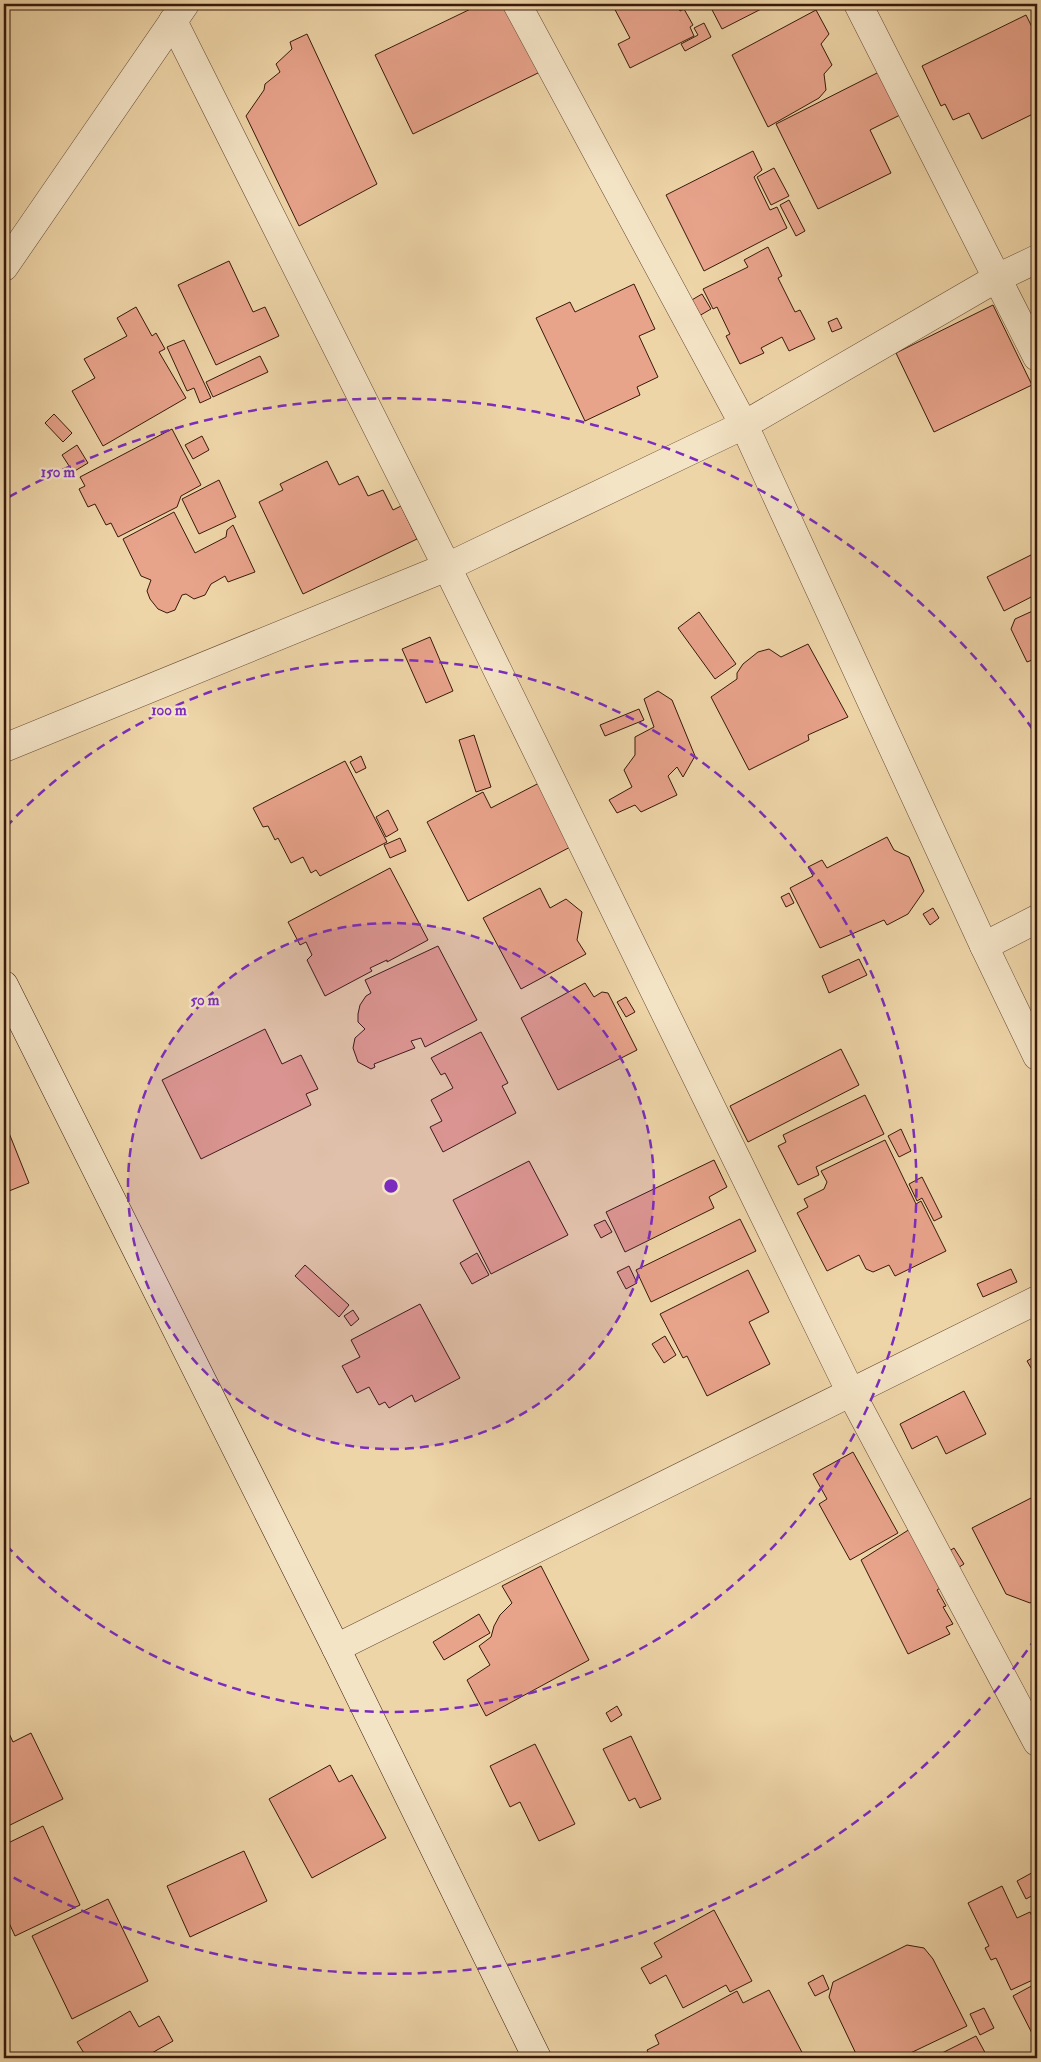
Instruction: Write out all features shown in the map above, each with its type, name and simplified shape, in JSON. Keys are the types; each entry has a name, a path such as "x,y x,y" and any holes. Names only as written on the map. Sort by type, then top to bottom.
{"street":[{"path":"517,4 744,425 984,946 1037,1056"},
{"path":"858,4 1037,357"},
{"path":"4,267 179,13 447,567 851,1392 1037,1742"},
{"path":"4,748 447,567 744,425 997,278 1037,259"},
{"path":"984,946 1037,919"},
{"path":"4,984 336,1648 537,2058"},
{"path":"336,1648 1037,1300"}],"building":[{"path":"481,4 507,4 540,72 413,134 375,55"},
{"path":"612,4 676,4 680,11 684,9 693,25 690,27 694,36 630,68 618,44 630,38"},
{"path":"709,4 771,4 722,29"},
{"path":"816,10 829,34 821,44 832,65 824,74 826,90 819,98 768,127 732,55"},
{"path":"1026,15 1037,37 1037,112 982,139 969,113 953,120 945,104 941,106 922,66"},
{"path":"704,23 711,37 685,51 681,44 698,35 694,28"},
{"path":"307,34 377,184 299,226 246,116 264,90 265,84 280,72 276,64 292,49 290,42"},
{"path":"881,71 902,114 870,130 891,173 818,209 776,124"},
{"path":"753,151 762,170 754,177 770,210 777,207 787,228 704,271 666,195"},
{"path":"774,168 789,196 771,205 757,177"},
{"path":"789,200 805,231 796,236 780,205"},
{"path":"768,247 782,276 778,278 795,312 800,310 815,339 789,351 782,337 761,348 764,353 740,364 726,336 730,334 717,307 713,309 703,289 748,267 744,260"},
{"path":"229,261 253,312 265,307 279,336 216,365 178,285"},
{"path":"634,284 655,329 639,336 658,377 637,387 640,395 585,421 536,318 570,302 575,312"},
{"path":"702,294 711,309 699,316 690,301"},
{"path":"993,305 1032,385 934,432 896,353"},
{"path":"136,307 152,336 156,333 165,349 159,352 186,398 103,446 72,391 95,378 84,359 127,336 117,318"},
{"path":"837,318 842,328 832,332 828,322"},
{"path":"184,340 211,398 200,403 194,388 187,391 167,347"},
{"path":"260,356 268,372 213,397 206,382"},
{"path":"54,414 72,433 63,442 45,423"},
{"path":"172,429 201,485 181,496 177,507 118,537 111,523 106,525 95,504 88,507 79,489 85,486 80,477"},
{"path":"202,436 209,450 193,459 185,445"},
{"path":"77,445 88,463 73,472 62,455"},
{"path":"327,461 339,485 358,476 368,496 383,490 393,510 401,506 417,539 303,594 259,502 283,490 280,484"},
{"path":"219,480 236,517 199,534 182,499"},
{"path":"174,512 195,553 226,537 227,530 233,525 255,572 228,582 225,576 211,584 205,595 194,599 186,594 182,595 175,610 167,613 158,609 150,599 147,591 151,580 141,576 123,539"},
{"path":"1037,552 1037,594 1004,611 987,577"},
{"path":"1037,609 1037,658 1027,662 1011,629 1015,619"},
{"path":"699,612 736,664 715,679 678,628"},
{"path":"430,637 453,691 426,703 402,649"},
{"path":"808,644 848,717 808,735 809,740 749,770 711,697 737,679 737,673 743,664 758,652 769,649 781,657"},
{"path":"658,691 672,700 695,756 683,777 677,767 668,776 677,795 641,812 635,805 617,813 609,800 632,787 624,770 635,755 635,737 654,727 644,699"},
{"path":"639,709 644,720 605,736 600,725"},
{"path":"474,735 491,787 476,792 459,740"},
{"path":"361,756 366,768 356,773 350,762"},
{"path":"345,761 387,842 320,876 316,870 311,873 303,857 291,863 278,838 275,840 268,826 263,827 253,808"},
{"path":"541,782 574,845 468,901 427,822 483,792 491,808"},
{"path":"388,810 398,830 386,837 376,817"},
{"path":"887,837 894,850 909,857 924,891 908,914 887,925 884,920 820,948 790,888 813,876 808,867 822,860 827,868"},
{"path":"400,838 406,851 390,858 384,845"},
{"path":"390,868 428,940 387,962 387,960 370,968 372,971 325,996 307,960 312,955 306,942 300,945 288,922"},
{"path":"540,888 550,908 566,899 582,912 577,940 586,954 521,989 483,918"},
{"path":"789,893 794,903 786,907 781,897"},
{"path":"933,908 939,918 930,925 923,914"},
{"path":"438,946 477,1020 425,1047 421,1038 411,1041 415,1048 374,1064 375,1067 371,1069 358,1062 353,1048 355,1038 365,1029 358,1022 358,1014 360,1005 366,996 371,993 365,980"},
{"path":"859,959 867,975 829,993 822,976"},
{"path":"585,983 594,997 602,992 608,993 637,1050 558,1090 521,1018"},
{"path":"626,997 635,1012 626,1017 617,1002"},
{"path":"265,1029 282,1064 301,1055 318,1089 306,1094 311,1105 201,1159 162,1080"},
{"path":"481,1032 508,1083 502,1086 516,1113 443,1152 430,1127 442,1121 431,1100 453,1088 445,1073 441,1075 431,1058"},
{"path":"841,1049 859,1085 748,1142 730,1106"},
{"path":"865,1095 884,1134 816,1167 819,1175 798,1185 778,1146 786,1142 783,1135"},
{"path":"901,1129 911,1151 899,1157 888,1136"},
{"path":"9,1133 29,1183 4,1193 4,1135"},
{"path":"885,1140 916,1204 921,1201 946,1251 895,1276 889,1265 873,1272 866,1269 859,1255 827,1271 797,1213 808,1207 804,1199 824,1189 827,1182 821,1171"},
{"path":"714,1160 727,1187 709,1197 714,1208 625,1252 606,1212"},
{"path":"529,1161 568,1235 491,1274 453,1200"},
{"path":"922,1177 942,1217 934,1221 922,1198 917,1201 909,1184"},
{"path":"740,1219 756,1251 651,1302 636,1270"},
{"path":"605,1220 612,1232 601,1238 594,1225"},
{"path":"477,1253 489,1275 472,1284 460,1263"},
{"path":"305,1265 349,1305 339,1317 295,1276"},
{"path":"629,1266 637,1283 626,1289 617,1272"},
{"path":"1011,1269 1017,1282 983,1297 977,1284"},
{"path":"748,1270 769,1312 749,1322 770,1364 707,1396 687,1356 683,1358 660,1314"},
{"path":"420,1304 460,1378 415,1402 412,1395 389,1408 385,1402 379,1405 369,1387 357,1393 342,1366 360,1357 351,1340"},
{"path":"353,1310 359,1319 351,1326 344,1316"},
{"path":"665,1336 676,1355 664,1363 652,1344"},
{"path":"1037,1355 1037,1378 1027,1361"},
{"path":"964,1391 986,1434 946,1454 937,1436 912,1449 900,1424"},
{"path":"853,1452 898,1533 850,1560 819,1504 827,1499 813,1474"},
{"path":"1037,1495 1037,1599 1030,1603 1006,1594 972,1528"},
{"path":"910,1529 944,1586 937,1590 946,1606 943,1607 953,1624 946,1627 950,1634 908,1654 861,1560"},
{"path":"954,1548 964,1564 953,1571 943,1555"},
{"path":"541,1566 589,1660 486,1716 467,1680 490,1665 479,1646 491,1637 500,1615 512,1603 502,1586"},
{"path":"479,1614 490,1633 444,1660 433,1642"},
{"path":"617,1706 622,1715 611,1722 606,1713"},
{"path":"4,1723 13,1742 31,1733 63,1799 4,1828"},
{"path":"631,1736 661,1799 640,1808 635,1798 629,1801 603,1749"},
{"path":"535,1744 575,1824 539,1841 520,1802 510,1807 490,1766"},
{"path":"330,1765 339,1782 352,1775 386,1838 312,1878 269,1799"},
{"path":"43,1826 80,1905 15,1936 4,1912 4,1845"},
{"path":"244,1851 267,1901 190,1937 167,1886"},
{"path":"1037,1870 1037,1893 1026,1899 1017,1881"},
{"path":"1002,1886 1017,1918 1030,1912 1037,1927 1037,1978 1011,1990 996,1958 991,1960 985,1948 989,1946 968,1903"},
{"path":"108,1899 148,1981 72,2019 32,1936"},
{"path":"714,1910 752,1981 730,1992 726,1985 683,2008 666,1975 650,1984 641,1968 662,1957 654,1943"},
{"path":"907,1945 924,1948 933,1959 967,2026 900,2058 858,2058 829,1997 833,1982"},
{"path":"823,1975 829,1989 815,1996 808,1983"},
{"path":"1037,1983 1037,2043 1013,1996"},
{"path":"769,1990 805,2058 651,2058 647,2050 659,2044 655,2035 737,1991 743,2003"},
{"path":"984,2008 994,2028 980,2035 970,2014"},
{"path":"130,2011 139,2027 159,2016 173,2041 143,2058 87,2058 77,2042"},
{"path":"976,2036 988,2058 932,2058"}]}
